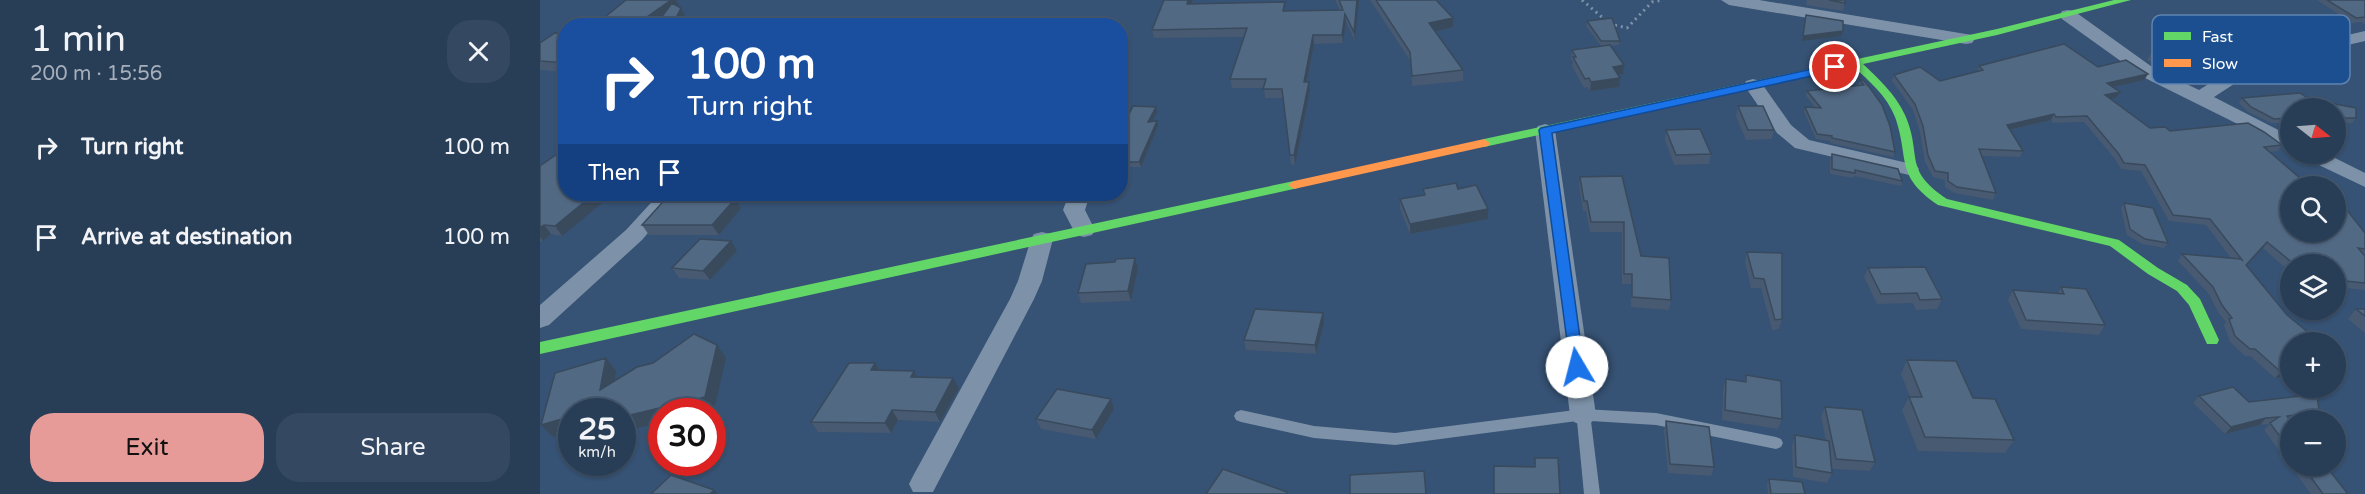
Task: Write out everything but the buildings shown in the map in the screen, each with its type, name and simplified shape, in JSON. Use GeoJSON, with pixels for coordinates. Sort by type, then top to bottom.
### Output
{"type":"FeatureCollection","features":[{"type":"Feature","properties":{"kind":"street"},"geometry":{"type":"LineString","coordinates":[[1729,0],[1966,39]]}},
{"type":"Feature","properties":{"kind":"street"},"geometry":{"type":"LineString","coordinates":[[540,348],[1966,39],[2126,0]]}},
{"type":"Feature","properties":{"kind":"street"},"geometry":{"type":"LineString","coordinates":[[2068,15],[2152,74]]}},
{"type":"Feature","properties":{"kind":"street"},"geometry":{"type":"LineString","coordinates":[[2350,39],[2365,36]]}},
{"type":"Feature","properties":{"kind":"street"},"geometry":{"type":"LineString","coordinates":[[1856,63],[1883,89],[1899,115],[1907,142],[1909,169],[1913,181],[1925,194],[1943,202],[2114,243],[2153,271],[2182,288],[2195,303],[2212,340]]}},
{"type":"Feature","properties":{"kind":"street"},"geometry":{"type":"LineString","coordinates":[[2172,84],[2280,139]]}},
{"type":"Feature","properties":{"kind":"street"},"geometry":{"type":"LineString","coordinates":[[2200,97],[2221,84]]}},
{"type":"Feature","properties":{"kind":"street"},"geometry":{"type":"LineString","coordinates":[[1753,85],[1784,129],[1802,144],[1909,169]]}},
{"type":"Feature","properties":{"kind":"street"},"geometry":{"type":"LineString","coordinates":[[1545,130],[1583,415]]}},
{"type":"Feature","properties":{"kind":"street"},"geometry":{"type":"LineString","coordinates":[[2331,164],[2365,181]]}},
{"type":"Feature","properties":{"kind":"street"},"geometry":{"type":"LineString","coordinates":[[540,319],[640,229],[664,201]]}},
{"type":"Feature","properties":{"kind":"street"},"geometry":{"type":"LineString","coordinates":[[1077,201],[1074,210],[1084,230]]}},
{"type":"Feature","properties":{"kind":"street"},"geometry":{"type":"LineString","coordinates":[[923,484],[1022,299],[1030,282],[1042,239]]}},
{"type":"Feature","properties":{"kind":"lane"},"geometry":{"type":"LineString","coordinates":[[1241,416],[1314,432],[1395,439],[1583,415],[1656,419],[1776,443]]}},
{"type":"Feature","properties":{"kind":"lane"},"geometry":{"type":"LineString","coordinates":[[1583,415],[1593,494]]}},
{"type":"Feature","properties":{"kind":"path"},"geometry":{"type":"LineString","coordinates":[[1582,0],[1610,24],[1627,28],[1652,2],[1663,0]]}},
{"type":"Feature","properties":{"kind":"traffic: fast"},"geometry":{"type":"LineString","coordinates":[[1484,143],[1997,32],[2126,0]]}},
{"type":"Feature","properties":{"kind":"traffic: fast"},"geometry":{"type":"LineString","coordinates":[[1856,63],[1881,87],[1896,108],[1905,131],[1913,174],[1928,192],[1943,202],[2114,243],[2153,271],[2182,288],[2195,303],[2212,340]]}},
{"type":"Feature","properties":{"kind":"traffic: fast"},"geometry":{"type":"LineString","coordinates":[[540,348],[1294,185]]}},
{"type":"Feature","properties":{"kind":"traffic: slow"},"geometry":{"type":"LineString","coordinates":[[1294,185],[1484,143]]}},
{"type":"Feature","properties":{"kind":"route"},"geometry":{"type":"LineString","coordinates":[[1577,367],[1545,130],[1835,67]]}}]}
